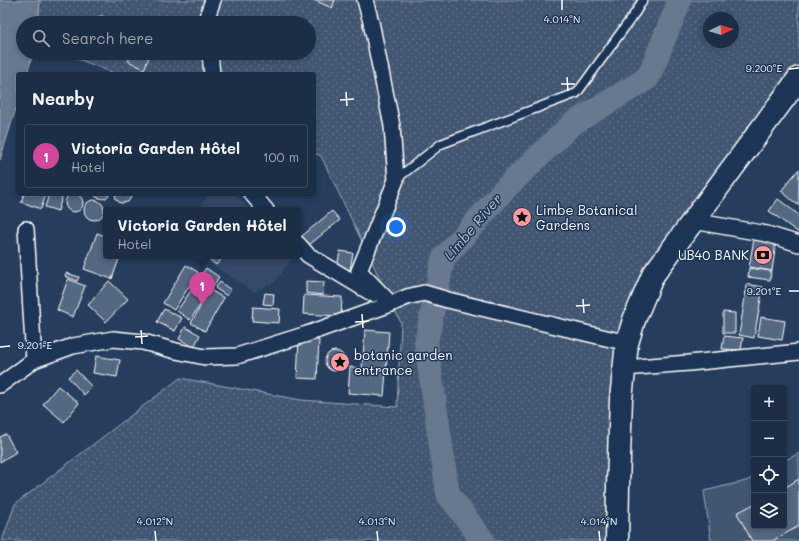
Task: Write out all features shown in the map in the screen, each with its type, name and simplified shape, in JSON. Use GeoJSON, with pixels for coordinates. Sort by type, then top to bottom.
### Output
{"type":"FeatureCollection","features":[{"type":"Feature","properties":{"kind":"highway"},"geometry":{"type":"LineString","coordinates":[[617,541],[621,399],[627,343],[634,320],[653,275],[795,90]]}},
{"type":"Feature","properties":{"kind":"street"},"geometry":{"type":"LineString","coordinates":[[208,16],[213,0]]}},
{"type":"Feature","properties":{"kind":"street"},"geometry":{"type":"LineString","coordinates":[[365,0],[377,50],[392,126],[396,180],[359,271],[391,304]]}},
{"type":"Feature","properties":{"kind":"street"},"geometry":{"type":"LineString","coordinates":[[211,60],[212,72]]}},
{"type":"Feature","properties":{"kind":"street"},"geometry":{"type":"LineString","coordinates":[[254,196],[263,207]]}},
{"type":"Feature","properties":{"kind":"street"},"geometry":{"type":"LineString","coordinates":[[693,221],[767,234],[799,244]]}},
{"type":"Feature","properties":{"kind":"street"},"geometry":{"type":"LineString","coordinates":[[26,229],[34,360]]}},
{"type":"Feature","properties":{"kind":"street"},"geometry":{"type":"LineString","coordinates":[[301,247],[308,255],[391,304]]}},
{"type":"Feature","properties":{"kind":"street"},"geometry":{"type":"LineString","coordinates":[[0,385],[34,360],[73,346],[113,339],[143,342],[205,357],[237,356],[307,334],[407,297],[424,293],[627,343]]}},
{"type":"Feature","properties":{"kind":"street"},"geometry":{"type":"LineString","coordinates":[[624,368],[799,352]]}},
{"type":"Feature","properties":{"kind":"lane"},"geometry":{"type":"LineString","coordinates":[[396,180],[441,144],[577,93],[643,0]]}},
{"type":"Feature","properties":{"kind":"shaded area"},"geometry":{"type":"Polygon","coordinates":[[[0,0],[40,0],[39,16],[16,16],[16,60],[31,60],[28,72],[16,72],[16,108],[0,160],[0,0]]]}},
{"type":"Feature","properties":{"kind":"shaded area","name":"Limbe Botanical Gardens"},"geometry":{"type":"Polygon","coordinates":[[[40,0],[799,0],[799,72],[623,339],[616,541],[2,541],[15,504],[180,378],[301,400],[397,407],[401,323],[321,156],[316,154],[316,72],[111,72],[81,60],[316,60],[316,16],[39,16],[40,0]]]}},
{"type":"Feature","properties":{"kind":"shaded area"},"geometry":{"type":"Polygon","coordinates":[[[207,196],[236,196],[248,207],[201,207],[207,196]]]}},
{"type":"Feature","properties":{"kind":"shaded area"},"geometry":{"type":"Polygon","coordinates":[[[204,259],[292,259],[275,282],[254,292],[204,259]]]}},
{"type":"Feature","properties":{"kind":"shaded area"},"geometry":{"type":"Polygon","coordinates":[[[799,453],[799,541],[711,541],[704,491],[751,478],[751,529],[787,529],[787,459],[799,453]]]}},
{"type":"Feature","properties":{"kind":"building"},"geometry":{"type":"Polygon","coordinates":[[[314,0],[335,0],[332,8],[314,0]]]}},
{"type":"Feature","properties":{"kind":"building"},"geometry":{"type":"Polygon","coordinates":[[[128,60],[148,60],[144,69],[128,60]]]}},
{"type":"Feature","properties":{"kind":"building"},"geometry":{"type":"Polygon","coordinates":[[[799,169],[799,206],[781,191],[799,169]]]}},
{"type":"Feature","properties":{"kind":"building"},"geometry":{"type":"Polygon","coordinates":[[[23,196],[45,196],[41,209],[21,202],[23,196]]]}},
{"type":"Feature","properties":{"kind":"building"},"geometry":{"type":"Polygon","coordinates":[[[48,196],[62,196],[58,211],[45,207],[48,196]]]}},
{"type":"Feature","properties":{"kind":"building"},"geometry":{"type":"Polygon","coordinates":[[[67,196],[81,196],[83,199],[83,207],[78,212],[70,212],[65,207],[65,199],[67,196]]]}},
{"type":"Feature","properties":{"kind":"building"},"geometry":{"type":"Polygon","coordinates":[[[95,196],[108,196],[103,199],[95,196]]]}},
{"type":"Feature","properties":{"kind":"building"},"geometry":{"type":"Polygon","coordinates":[[[115,196],[131,196],[128,202],[120,203],[115,196]]]}},
{"type":"Feature","properties":{"kind":"building"},"geometry":{"type":"Polygon","coordinates":[[[778,199],[799,215],[799,233],[769,211],[778,199]]]}},
{"type":"Feature","properties":{"kind":"building"},"geometry":{"type":"Polygon","coordinates":[[[90,201],[98,201],[103,206],[103,214],[98,219],[90,219],[85,214],[85,206],[90,201]]]}},
{"type":"Feature","properties":{"kind":"building"},"geometry":{"type":"Polygon","coordinates":[[[332,211],[340,220],[309,245],[302,236],[332,211]]]}},
{"type":"Feature","properties":{"kind":"building"},"geometry":{"type":"Polygon","coordinates":[[[97,233],[103,235],[103,259],[119,259],[112,279],[84,269],[97,233]]]}},
{"type":"Feature","properties":{"kind":"building","name":"UB40 BANK"},"geometry":{"type":"Polygon","coordinates":[[[754,238],[776,242],[772,271],[749,267],[754,238]]]}},
{"type":"Feature","properties":{"kind":"building"},"geometry":{"type":"Polygon","coordinates":[[[340,251],[353,253],[350,270],[337,268],[340,251]]]}},
{"type":"Feature","properties":{"kind":"building"},"geometry":{"type":"Polygon","coordinates":[[[209,259],[221,259],[216,265],[209,259]]]}},
{"type":"Feature","properties":{"kind":"building"},"geometry":{"type":"Polygon","coordinates":[[[186,265],[198,272],[174,310],[163,303],[186,265]]]}},
{"type":"Feature","properties":{"kind":"building"},"geometry":{"type":"Polygon","coordinates":[[[206,268],[219,277],[190,320],[177,311],[206,268]]]}},
{"type":"Feature","properties":{"kind":"building"},"geometry":{"type":"Polygon","coordinates":[[[749,268],[771,271],[770,280],[748,277],[749,268]]]}},
{"type":"Feature","properties":{"kind":"building"},"geometry":{"type":"Polygon","coordinates":[[[66,273],[79,277],[77,281],[65,276],[66,273]]]}},
{"type":"Feature","properties":{"kind":"building"},"geometry":{"type":"Polygon","coordinates":[[[68,279],[85,286],[73,317],[57,310],[68,279]]]}},
{"type":"Feature","properties":{"kind":"building"},"geometry":{"type":"Polygon","coordinates":[[[109,281],[128,299],[106,322],[88,305],[109,281]]]}},
{"type":"Feature","properties":{"kind":"building"},"geometry":{"type":"Polygon","coordinates":[[[306,281],[324,282],[323,295],[306,293],[306,281]]]}},
{"type":"Feature","properties":{"kind":"building"},"geometry":{"type":"Polygon","coordinates":[[[220,282],[231,290],[227,296],[215,288],[220,282]]]}},
{"type":"Feature","properties":{"kind":"building"},"geometry":{"type":"Polygon","coordinates":[[[747,284],[763,287],[754,338],[739,335],[747,284]]]}},
{"type":"Feature","properties":{"kind":"building"},"geometry":{"type":"Polygon","coordinates":[[[210,290],[224,298],[205,331],[191,323],[210,290]]]}},
{"type":"Feature","properties":{"kind":"building"},"geometry":{"type":"Polygon","coordinates":[[[265,293],[274,294],[273,305],[263,304],[265,293]]]}},
{"type":"Feature","properties":{"kind":"building"},"geometry":{"type":"Polygon","coordinates":[[[304,295],[342,297],[341,316],[303,314],[304,295]]]}},
{"type":"Feature","properties":{"kind":"building"},"geometry":{"type":"Polygon","coordinates":[[[253,307],[280,309],[279,323],[252,321],[253,307]]]}},
{"type":"Feature","properties":{"kind":"building"},"geometry":{"type":"Polygon","coordinates":[[[164,309],[182,318],[175,331],[157,322],[164,309]]]}},
{"type":"Feature","properties":{"kind":"building"},"geometry":{"type":"Polygon","coordinates":[[[723,312],[735,313],[735,333],[723,333],[723,312]]]}},
{"type":"Feature","properties":{"kind":"building"},"geometry":{"type":"Polygon","coordinates":[[[761,317],[785,321],[782,340],[758,336],[761,317]]]}},
{"type":"Feature","properties":{"kind":"building"},"geometry":{"type":"Polygon","coordinates":[[[185,327],[200,335],[194,347],[179,339],[185,327]]]}},
{"type":"Feature","properties":{"kind":"building"},"geometry":{"type":"Polygon","coordinates":[[[365,330],[389,332],[386,371],[362,369],[365,330]]]}},
{"type":"Feature","properties":{"kind":"building"},"geometry":{"type":"Polygon","coordinates":[[[724,336],[743,338],[741,350],[722,349],[724,336]]]}},
{"type":"Feature","properties":{"kind":"building"},"geometry":{"type":"Polygon","coordinates":[[[299,339],[319,340],[317,379],[297,378],[299,339]]]}},
{"type":"Feature","properties":{"kind":"building"},"geometry":{"type":"Polygon","coordinates":[[[331,351],[339,351],[345,357],[345,365],[339,371],[331,371],[325,365],[325,357],[331,351]]]}},
{"type":"Feature","properties":{"kind":"building"},"geometry":{"type":"Polygon","coordinates":[[[96,356],[120,360],[117,377],[93,373],[96,356]]]}},
{"type":"Feature","properties":{"kind":"building"},"geometry":{"type":"Polygon","coordinates":[[[350,367],[386,371],[384,396],[348,393],[350,367]]]}},
{"type":"Feature","properties":{"kind":"building"},"geometry":{"type":"Polygon","coordinates":[[[76,370],[92,387],[84,395],[68,377],[76,370]]]}},
{"type":"Feature","properties":{"kind":"building"},"geometry":{"type":"Polygon","coordinates":[[[58,386],[79,403],[64,422],[43,404],[58,386]]]}},
{"type":"Feature","properties":{"kind":"building"},"geometry":{"type":"Polygon","coordinates":[[[6,434],[16,452],[0,462],[0,437],[6,434]]]}},
{"type":"Feature","properties":{"kind":"building"},"geometry":{"type":"Polygon","coordinates":[[[799,479],[799,526],[772,541],[752,541],[737,513],[751,506],[751,529],[787,529],[787,486],[799,479]]]}},
{"type":"Feature","properties":{"kind":"waterway","name":"Limbe River"},"geometry":{"type":"LineString","coordinates":[[483,541],[448,494],[426,343],[443,259],[505,189],[572,124],[648,78],[680,0]]}},
{"type":"Feature","properties":{"kind":"place","name":"Limbe Botanical Gardens"},"geometry":{"type":"Point","coordinates":[522,217]}},
{"type":"Feature","properties":{"kind":"place","name":"UB40 BANK"},"geometry":{"type":"Point","coordinates":[763,255]}},
{"type":"Feature","properties":{"kind":"place","name":"Victoria Garden Hôtel"},"geometry":{"type":"Point","coordinates":[202,305]}},
{"type":"Feature","properties":{"kind":"place","name":"botanic garden entrance"},"geometry":{"type":"Point","coordinates":[340,362]}}]}
